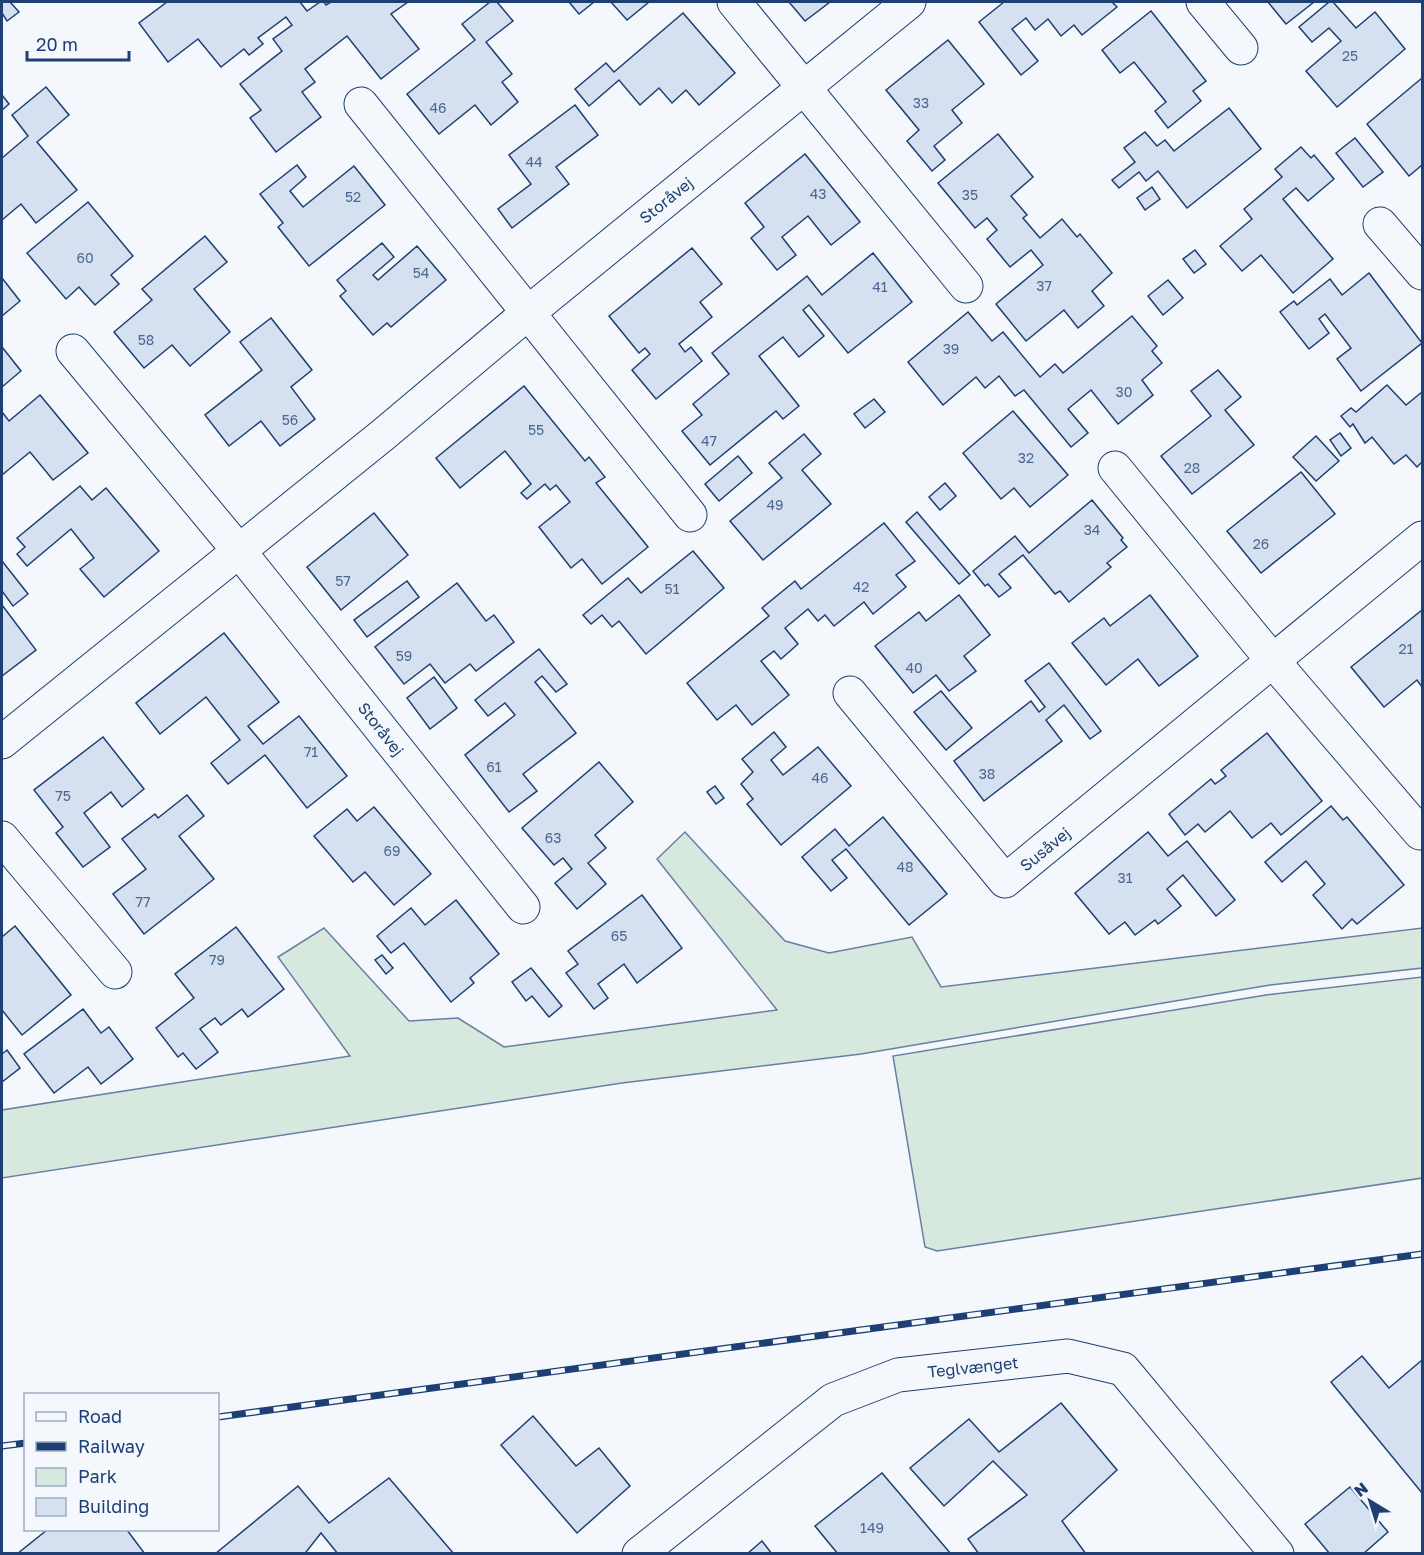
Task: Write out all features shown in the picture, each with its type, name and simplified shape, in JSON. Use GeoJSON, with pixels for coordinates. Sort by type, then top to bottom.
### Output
{"type":"FeatureCollection","features":[{"type":"Feature","properties":{"kind":"street"},"geometry":{"type":"LineString","coordinates":[[734,2],[966,286]]}},
{"type":"Feature","properties":{"kind":"street","name":"Storåvej"},"geometry":{"type":"LineString","coordinates":[[2,742],[384,434],[528,312],[909,2]]}},
{"type":"Feature","properties":{"kind":"street"},"geometry":{"type":"LineString","coordinates":[[1203,2],[1240,48]]}},
{"type":"Feature","properties":{"kind":"street"},"geometry":{"type":"LineString","coordinates":[[361,104],[690,515]]}},
{"type":"Feature","properties":{"kind":"street"},"geometry":{"type":"LineString","coordinates":[[1380,224],[1422,273]]}},
{"type":"Feature","properties":{"kind":"street","name":"Storåvej"},"geometry":{"type":"LineString","coordinates":[[73,351],[239,550],[523,907]]}},
{"type":"Feature","properties":{"kind":"street"},"geometry":{"type":"LineString","coordinates":[[1115,468],[1273,661],[1420,833]]}},
{"type":"Feature","properties":{"kind":"street","name":"Susåvej"},"geometry":{"type":"LineString","coordinates":[[850,693],[1005,882],[1422,538]]}},
{"type":"Feature","properties":{"kind":"street"},"geometry":{"type":"LineString","coordinates":[[2,838],[115,972]]}},
{"type":"Feature","properties":{"kind":"street","name":"Teglvænget"},"geometry":{"type":"LineString","coordinates":[[639,1554],[833,1400],[898,1375],[1068,1356],[1123,1369],[1277,1554]]}},
{"type":"Feature","properties":{"kind":"green space"},"geometry":{"type":"Polygon","coordinates":[[[685,832],[785,941],[829,953],[912,937],[941,987],[1422,928],[1422,968],[1270,985],[861,1054],[622,1083],[2,1178],[2,1110],[350,1056],[278,957],[324,928],[409,1021],[458,1018],[504,1047],[777,1010],[657,859],[685,832]]]}},
{"type":"Feature","properties":{"kind":"green space"},"geometry":{"type":"Polygon","coordinates":[[[1422,977],[1422,1178],[937,1251],[925,1247],[893,1056],[1266,995],[1422,977]]]}},
{"type":"Feature","properties":{"kind":"building"},"geometry":{"type":"Polygon","coordinates":[[[2,2],[10,2],[19,12],[7,21],[2,13],[2,2]]]}},
{"type":"Feature","properties":{"kind":"building"},"geometry":{"type":"Polygon","coordinates":[[[167,2],[300,2],[307,11],[320,2],[326,5],[331,2],[408,2],[391,14],[419,49],[381,79],[347,36],[305,69],[315,82],[302,92],[321,117],[276,152],[250,118],[261,110],[240,84],[282,51],[273,39],[292,25],[286,17],[258,38],[263,44],[249,55],[244,49],[221,67],[198,39],[168,62],[139,23],[167,2]]]}},
{"type":"Feature","properties":{"kind":"building"},"geometry":{"type":"Polygon","coordinates":[[[490,2],[497,2],[513,21],[486,42],[512,74],[502,82],[518,102],[491,125],[475,105],[439,134],[407,94],[475,40],[462,24],[490,2]]]}},
{"type":"Feature","properties":{"kind":"building"},"geometry":{"type":"Polygon","coordinates":[[[569,2],[594,2],[579,14],[569,2]]]}},
{"type":"Feature","properties":{"kind":"building"},"geometry":{"type":"Polygon","coordinates":[[[611,2],[649,2],[627,20],[611,2]]]}},
{"type":"Feature","properties":{"kind":"building"},"geometry":{"type":"Polygon","coordinates":[[[789,2],[830,2],[805,21],[789,2]]]}},
{"type":"Feature","properties":{"kind":"building"},"geometry":{"type":"Polygon","coordinates":[[[1004,2],[1112,2],[1117,7],[1082,35],[1074,25],[1061,36],[1048,19],[1035,30],[1026,18],[1012,29],[1038,61],[1021,75],[979,22],[1004,2]]]}},
{"type":"Feature","properties":{"kind":"building"},"geometry":{"type":"Polygon","coordinates":[[[1268,2],[1314,2],[1286,24],[1268,2]]]}},
{"type":"Feature","properties":{"kind":"building"},"geometry":{"type":"Polygon","coordinates":[[[1329,2],[1333,2],[1356,28],[1375,12],[1405,49],[1337,107],[1306,71],[1341,41],[1329,28],[1312,42],[1299,27],[1329,2]]]}},
{"type":"Feature","properties":{"kind":"building"},"geometry":{"type":"Polygon","coordinates":[[[1151,11],[1206,81],[1193,91],[1201,101],[1168,128],[1155,111],[1166,102],[1134,62],[1120,73],[1102,50],[1151,11]]]}},
{"type":"Feature","properties":{"kind":"building"},"geometry":{"type":"Polygon","coordinates":[[[683,13],[735,73],[699,105],[686,90],[672,103],[659,88],[640,105],[619,80],[589,106],[575,89],[606,63],[614,72],[683,13]]]}},
{"type":"Feature","properties":{"kind":"building"},"geometry":{"type":"Polygon","coordinates":[[[948,40],[984,84],[952,110],[962,123],[934,146],[945,160],[932,171],[907,141],[919,130],[886,90],[948,40]]]}},
{"type":"Feature","properties":{"kind":"building"},"geometry":{"type":"Polygon","coordinates":[[[1422,78],[1422,165],[1409,176],[1367,124],[1422,78]]]}},
{"type":"Feature","properties":{"kind":"building"},"geometry":{"type":"Polygon","coordinates":[[[46,87],[69,115],[37,142],[77,190],[36,223],[21,204],[2,220],[2,158],[28,136],[12,115],[46,87]]]}},
{"type":"Feature","properties":{"kind":"building"},"geometry":{"type":"Polygon","coordinates":[[[2,95],[9,104],[2,110],[2,95]]]}},
{"type":"Feature","properties":{"kind":"building"},"geometry":{"type":"Polygon","coordinates":[[[575,105],[598,135],[556,167],[569,184],[512,228],[498,209],[531,184],[509,155],[575,105]]]}},
{"type":"Feature","properties":{"kind":"building"},"geometry":{"type":"Polygon","coordinates":[[[1229,108],[1261,149],[1187,208],[1158,171],[1146,181],[1139,172],[1119,188],[1112,180],[1135,162],[1124,148],[1145,132],[1157,146],[1165,140],[1174,151],[1229,108]]]}},
{"type":"Feature","properties":{"kind":"building"},"geometry":{"type":"Polygon","coordinates":[[[998,134],[1033,177],[1011,196],[1027,215],[1023,218],[1040,238],[1062,219],[1077,237],[1080,234],[1112,273],[1092,291],[1104,306],[1078,328],[1064,310],[1026,341],[996,304],[1043,265],[1031,250],[1010,267],[987,239],[997,230],[987,218],[975,228],[938,183],[998,134]]]}},
{"type":"Feature","properties":{"kind":"building"},"geometry":{"type":"Polygon","coordinates":[[[1355,138],[1383,172],[1363,187],[1336,153],[1355,138]]]}},
{"type":"Feature","properties":{"kind":"building"},"geometry":{"type":"Polygon","coordinates":[[[1301,147],[1311,158],[1314,155],[1334,179],[1308,201],[1296,188],[1283,199],[1333,259],[1293,293],[1261,255],[1242,271],[1220,246],[1252,219],[1244,209],[1282,177],[1275,169],[1301,147]]]}},
{"type":"Feature","properties":{"kind":"building"},"geometry":{"type":"Polygon","coordinates":[[[805,154],[860,222],[831,245],[808,216],[782,237],[796,255],[777,270],[751,238],[764,227],[745,203],[805,154]]]}},
{"type":"Feature","properties":{"kind":"building"},"geometry":{"type":"Polygon","coordinates":[[[297,165],[306,177],[290,191],[303,207],[354,166],[385,205],[309,266],[278,227],[283,223],[260,194],[297,165]]]}},
{"type":"Feature","properties":{"kind":"building"},"geometry":{"type":"Polygon","coordinates":[[[1152,187],[1160,199],[1145,210],[1137,198],[1152,187]]]}},
{"type":"Feature","properties":{"kind":"building"},"geometry":{"type":"Polygon","coordinates":[[[88,202],[133,256],[111,275],[119,284],[95,305],[79,287],[66,299],[27,253],[88,202]]]}},
{"type":"Feature","properties":{"kind":"building"},"geometry":{"type":"Polygon","coordinates":[[[205,236],[227,262],[194,289],[230,332],[190,366],[172,345],[144,368],[114,332],[152,300],[142,289],[205,236]]]}},
{"type":"Feature","properties":{"kind":"building"},"geometry":{"type":"Polygon","coordinates":[[[382,243],[394,257],[373,275],[378,280],[417,246],[446,280],[391,327],[387,323],[373,335],[340,296],[346,291],[337,280],[382,243]]]}},
{"type":"Feature","properties":{"kind":"building"},"geometry":{"type":"Polygon","coordinates":[[[692,248],[722,284],[700,302],[712,317],[679,344],[685,352],[691,347],[702,361],[656,399],[632,370],[650,354],[645,348],[639,353],[609,316],[692,248]]]}},
{"type":"Feature","properties":{"kind":"building"},"geometry":{"type":"Polygon","coordinates":[[[1195,250],[1206,264],[1194,273],[1183,259],[1195,250]]]}},
{"type":"Feature","properties":{"kind":"building"},"geometry":{"type":"Polygon","coordinates":[[[873,253],[912,302],[848,353],[809,305],[803,310],[824,336],[799,357],[783,337],[759,356],[799,406],[783,419],[776,411],[710,465],[682,431],[702,415],[693,404],[729,374],[712,353],[807,276],[822,295],[873,253]]]}},
{"type":"Feature","properties":{"kind":"building"},"geometry":{"type":"Polygon","coordinates":[[[1369,273],[1422,343],[1361,391],[1337,359],[1351,348],[1325,314],[1319,319],[1329,333],[1309,349],[1280,312],[1294,301],[1297,305],[1330,279],[1342,295],[1369,273]]]}},
{"type":"Feature","properties":{"kind":"building"},"geometry":{"type":"Polygon","coordinates":[[[2,278],[20,301],[2,316],[2,278]]]}},
{"type":"Feature","properties":{"kind":"building"},"geometry":{"type":"Polygon","coordinates":[[[1168,280],[1183,298],[1163,315],[1148,296],[1168,280]]]}},
{"type":"Feature","properties":{"kind":"building"},"geometry":{"type":"Polygon","coordinates":[[[968,312],[992,341],[1003,332],[1040,377],[1055,364],[1063,373],[1132,316],[1157,346],[1152,351],[1162,363],[1142,380],[1153,395],[1118,424],[1091,390],[1068,409],[1088,433],[1071,447],[1024,390],[1015,396],[999,376],[985,388],[976,377],[943,405],[908,362],[968,312]]]}},
{"type":"Feature","properties":{"kind":"building"},"geometry":{"type":"Polygon","coordinates":[[[271,318],[312,370],[291,387],[315,419],[280,446],[261,421],[229,446],[205,415],[262,370],[240,342],[271,318]]]}},
{"type":"Feature","properties":{"kind":"building"},"geometry":{"type":"Polygon","coordinates":[[[2,347],[21,371],[2,387],[2,347]]]}},
{"type":"Feature","properties":{"kind":"building"},"geometry":{"type":"Polygon","coordinates":[[[1218,370],[1241,397],[1225,410],[1254,445],[1192,494],[1161,456],[1211,416],[1191,391],[1218,370]]]}},
{"type":"Feature","properties":{"kind":"building"},"geometry":{"type":"Polygon","coordinates":[[[1387,385],[1406,405],[1422,392],[1422,462],[1417,467],[1406,455],[1394,464],[1372,437],[1365,443],[1353,424],[1350,427],[1341,416],[1351,408],[1356,412],[1387,385]]]}},
{"type":"Feature","properties":{"kind":"building"},"geometry":{"type":"Polygon","coordinates":[[[524,386],[585,461],[589,457],[605,477],[596,483],[648,547],[602,584],[582,559],[571,568],[539,527],[570,502],[556,485],[550,490],[545,484],[527,499],[521,493],[531,484],[505,451],[460,488],[436,458],[524,386]]]}},
{"type":"Feature","properties":{"kind":"building"},"geometry":{"type":"Polygon","coordinates":[[[40,395],[88,453],[53,480],[30,452],[2,475],[2,412],[9,421],[40,395]]]}},
{"type":"Feature","properties":{"kind":"building"},"geometry":{"type":"Polygon","coordinates":[[[874,399],[885,412],[865,428],[854,414],[874,399]]]}},
{"type":"Feature","properties":{"kind":"building"},"geometry":{"type":"Polygon","coordinates":[[[1013,411],[1068,475],[1030,507],[1014,488],[1001,499],[963,453],[1013,411]]]}},
{"type":"Feature","properties":{"kind":"building"},"geometry":{"type":"Polygon","coordinates":[[[1340,433],[1351,448],[1341,456],[1330,440],[1340,433]]]}},
{"type":"Feature","properties":{"kind":"building"},"geometry":{"type":"Polygon","coordinates":[[[804,434],[821,454],[802,470],[831,504],[763,560],[730,521],[782,478],[769,463],[804,434]]]}},
{"type":"Feature","properties":{"kind":"building"},"geometry":{"type":"Polygon","coordinates":[[[1316,436],[1339,461],[1316,481],[1293,457],[1316,436]]]}},
{"type":"Feature","properties":{"kind":"building"},"geometry":{"type":"Polygon","coordinates":[[[738,456],[752,473],[719,501],[705,484],[738,456]]]}},
{"type":"Feature","properties":{"kind":"building"},"geometry":{"type":"Polygon","coordinates":[[[1301,472],[1335,514],[1261,573],[1227,531],[1301,472]]]}},
{"type":"Feature","properties":{"kind":"building"},"geometry":{"type":"Polygon","coordinates":[[[945,483],[956,496],[940,510],[929,497],[945,483]]]}},
{"type":"Feature","properties":{"kind":"building"},"geometry":{"type":"Polygon","coordinates":[[[80,486],[92,500],[106,488],[159,551],[104,597],[80,569],[94,558],[71,529],[27,566],[17,554],[25,547],[17,538],[80,486]]]}},
{"type":"Feature","properties":{"kind":"building"},"geometry":{"type":"Polygon","coordinates":[[[1092,500],[1123,538],[1121,540],[1127,547],[1107,563],[1111,567],[1069,602],[1060,591],[1055,594],[1023,555],[999,574],[1011,588],[999,597],[988,584],[985,586],[973,571],[1015,536],[1029,553],[1092,500]]]}},
{"type":"Feature","properties":{"kind":"building"},"geometry":{"type":"Polygon","coordinates":[[[917,512],[970,575],[959,584],[906,522],[917,512]]]}},
{"type":"Feature","properties":{"kind":"building"},"geometry":{"type":"Polygon","coordinates":[[[374,513],[408,555],[341,610],[307,567],[374,513]]]}},
{"type":"Feature","properties":{"kind":"building"},"geometry":{"type":"Polygon","coordinates":[[[884,523],[915,561],[896,575],[906,587],[873,614],[864,602],[834,626],[825,615],[818,621],[808,609],[785,628],[798,644],[781,659],[774,651],[761,661],[789,695],[752,725],[736,705],[717,720],[687,683],[769,616],[762,608],[795,581],[801,589],[884,523]]]}},
{"type":"Feature","properties":{"kind":"building"},"geometry":{"type":"Polygon","coordinates":[[[693,551],[724,588],[646,654],[619,621],[612,627],[602,615],[591,624],[583,615],[628,578],[641,593],[693,551]]]}},
{"type":"Feature","properties":{"kind":"building"},"geometry":{"type":"Polygon","coordinates":[[[2,561],[28,594],[13,606],[2,591],[2,561]]]}},
{"type":"Feature","properties":{"kind":"building"},"geometry":{"type":"Polygon","coordinates":[[[407,581],[419,597],[367,637],[354,620],[407,581]]]}},
{"type":"Feature","properties":{"kind":"building"},"geometry":{"type":"Polygon","coordinates":[[[457,583],[486,621],[494,615],[514,642],[476,671],[470,664],[445,683],[430,664],[404,684],[375,647],[457,583]]]}},
{"type":"Feature","properties":{"kind":"building"},"geometry":{"type":"Polygon","coordinates":[[[959,595],[990,635],[964,656],[976,671],[949,691],[936,675],[913,693],[875,646],[919,612],[926,621],[959,595]]]}},
{"type":"Feature","properties":{"kind":"building"},"geometry":{"type":"Polygon","coordinates":[[[1150,595],[1198,656],[1159,686],[1138,659],[1106,685],[1072,643],[1104,618],[1110,626],[1150,595]]]}},
{"type":"Feature","properties":{"kind":"building"},"geometry":{"type":"Polygon","coordinates":[[[2,605],[36,650],[2,676],[2,605]]]}},
{"type":"Feature","properties":{"kind":"building"},"geometry":{"type":"Polygon","coordinates":[[[1422,610],[1422,687],[1417,680],[1384,707],[1351,667],[1422,610]]]}},
{"type":"Feature","properties":{"kind":"building"},"geometry":{"type":"Polygon","coordinates":[[[224,633],[279,702],[248,726],[263,744],[299,716],[347,776],[307,808],[265,755],[228,784],[211,763],[240,740],[206,697],[160,734],[136,703],[224,633]]]}},
{"type":"Feature","properties":{"kind":"building"},"geometry":{"type":"Polygon","coordinates":[[[539,649],[567,684],[556,692],[542,676],[535,682],[576,733],[523,774],[537,791],[509,812],[465,755],[515,715],[505,703],[488,716],[475,700],[539,649]]]}},
{"type":"Feature","properties":{"kind":"building"},"geometry":{"type":"Polygon","coordinates":[[[1049,663],[1101,731],[1090,739],[1064,705],[1046,720],[1062,741],[984,801],[954,761],[1031,701],[1039,712],[1045,707],[1025,681],[1049,663]]]}},
{"type":"Feature","properties":{"kind":"building"},"geometry":{"type":"Polygon","coordinates":[[[434,677],[457,708],[430,729],[407,698],[434,677]]]}},
{"type":"Feature","properties":{"kind":"building"},"geometry":{"type":"Polygon","coordinates":[[[941,691],[972,728],[946,750],[914,712],[941,691]]]}},
{"type":"Feature","properties":{"kind":"building"},"geometry":{"type":"Polygon","coordinates":[[[774,732],[786,747],[771,760],[783,775],[818,747],[851,786],[781,845],[747,804],[753,799],[741,784],[753,772],[742,759],[774,732]]]}},
{"type":"Feature","properties":{"kind":"building"},"geometry":{"type":"Polygon","coordinates":[[[1267,733],[1322,801],[1281,835],[1271,823],[1252,838],[1230,811],[1205,832],[1198,824],[1185,835],[1169,814],[1211,779],[1215,784],[1226,776],[1221,770],[1267,733]]]}},
{"type":"Feature","properties":{"kind":"building"},"geometry":{"type":"Polygon","coordinates":[[[103,737],[144,789],[122,807],[111,792],[84,813],[110,847],[83,867],[56,833],[63,827],[34,790],[103,737]]]}},
{"type":"Feature","properties":{"kind":"building"},"geometry":{"type":"Polygon","coordinates":[[[599,762],[633,802],[595,835],[606,848],[588,863],[606,884],[577,909],[555,883],[572,869],[563,858],[554,865],[522,828],[599,762]]]}},
{"type":"Feature","properties":{"kind":"building"},"geometry":{"type":"Polygon","coordinates":[[[715,786],[724,798],[716,804],[707,792],[715,786]]]}},
{"type":"Feature","properties":{"kind":"building"},"geometry":{"type":"Polygon","coordinates":[[[187,795],[204,816],[179,836],[214,879],[144,934],[113,894],[146,869],[122,839],[155,814],[158,818],[187,795]]]}},
{"type":"Feature","properties":{"kind":"building"},"geometry":{"type":"Polygon","coordinates":[[[1331,806],[1343,820],[1347,817],[1404,885],[1357,924],[1352,919],[1342,929],[1313,895],[1325,884],[1306,861],[1282,882],[1265,862],[1331,806]]]}},
{"type":"Feature","properties":{"kind":"building"},"geometry":{"type":"Polygon","coordinates":[[[374,807],[431,874],[394,905],[365,872],[353,882],[314,836],[347,809],[357,821],[374,807]]]}},
{"type":"Feature","properties":{"kind":"building"},"geometry":{"type":"Polygon","coordinates":[[[883,817],[947,894],[909,925],[846,849],[832,860],[847,878],[831,891],[802,857],[835,829],[849,846],[883,817]]]}},
{"type":"Feature","properties":{"kind":"building"},"geometry":{"type":"Polygon","coordinates":[[[1148,832],[1168,856],[1187,841],[1235,900],[1216,916],[1183,875],[1167,889],[1181,906],[1158,924],[1155,920],[1135,935],[1125,922],[1109,934],[1075,893],[1148,832]]]}},
{"type":"Feature","properties":{"kind":"building"},"geometry":{"type":"Polygon","coordinates":[[[642,895],[682,948],[637,983],[624,964],[598,984],[608,998],[594,1009],[566,973],[578,964],[568,951],[642,895]]]}},
{"type":"Feature","properties":{"kind":"building"},"geometry":{"type":"Polygon","coordinates":[[[456,900],[499,954],[470,978],[474,983],[451,1002],[404,943],[391,953],[377,936],[411,908],[425,925],[456,900]]]}},
{"type":"Feature","properties":{"kind":"building"},"geometry":{"type":"Polygon","coordinates":[[[15,926],[71,995],[22,1035],[2,1010],[2,937],[15,926]]]}},
{"type":"Feature","properties":{"kind":"building"},"geometry":{"type":"Polygon","coordinates":[[[236,927],[284,989],[248,1017],[242,1009],[221,1025],[215,1018],[200,1029],[218,1052],[196,1069],[183,1053],[178,1057],[156,1028],[194,998],[175,974],[236,927]]]}},
{"type":"Feature","properties":{"kind":"building"},"geometry":{"type":"Polygon","coordinates":[[[382,955],[393,968],[386,974],[375,960],[382,955]]]}},
{"type":"Feature","properties":{"kind":"building"},"geometry":{"type":"Polygon","coordinates":[[[531,968],[562,1006],[549,1017],[532,996],[526,1001],[512,982],[531,968]]]}},
{"type":"Feature","properties":{"kind":"building"},"geometry":{"type":"Polygon","coordinates":[[[83,1009],[101,1033],[109,1027],[133,1059],[101,1084],[88,1067],[54,1093],[24,1054],[83,1009]]]}},
{"type":"Feature","properties":{"kind":"building"},"geometry":{"type":"Polygon","coordinates":[[[7,1050],[20,1068],[2,1082],[2,1054],[7,1050]]]}},
{"type":"Feature","properties":{"kind":"building"},"geometry":{"type":"Polygon","coordinates":[[[1362,1356],[1389,1388],[1422,1360],[1422,1493],[1331,1382],[1362,1356]]]}},
{"type":"Feature","properties":{"kind":"building"},"geometry":{"type":"Polygon","coordinates":[[[1061,1403],[1117,1470],[1062,1521],[1086,1554],[979,1554],[968,1539],[1027,1495],[993,1461],[944,1506],[910,1468],[969,1419],[999,1452],[1061,1403]]]}},
{"type":"Feature","properties":{"kind":"building"},"geometry":{"type":"Polygon","coordinates":[[[533,1416],[576,1466],[599,1448],[630,1486],[577,1533],[501,1445],[533,1416]]]}},
{"type":"Feature","properties":{"kind":"building"},"geometry":{"type":"Polygon","coordinates":[[[882,1473],[951,1554],[838,1554],[815,1526],[882,1473]]]}},
{"type":"Feature","properties":{"kind":"building"},"geometry":{"type":"Polygon","coordinates":[[[389,1478],[454,1554],[338,1554],[321,1533],[306,1552],[307,1554],[215,1554],[298,1486],[329,1523],[389,1478]]]}},
{"type":"Feature","properties":{"kind":"building"},"geometry":{"type":"Polygon","coordinates":[[[1350,1487],[1388,1532],[1363,1554],[1330,1554],[1305,1524],[1350,1487]]]}},
{"type":"Feature","properties":{"kind":"building"},"geometry":{"type":"Polygon","coordinates":[[[46,1531],[128,1531],[145,1554],[17,1554],[46,1531]]]}},
{"type":"Feature","properties":{"kind":"building"},"geometry":{"type":"Polygon","coordinates":[[[762,1541],[772,1554],[747,1554],[762,1541]]]}},
{"type":"Feature","properties":{"kind":"railway"},"geometry":{"type":"LineString","coordinates":[[219,1417],[1422,1254]]}},
{"type":"Feature","properties":{"kind":"railway"},"geometry":{"type":"LineString","coordinates":[[2,1446],[24,1443]]}}]}
